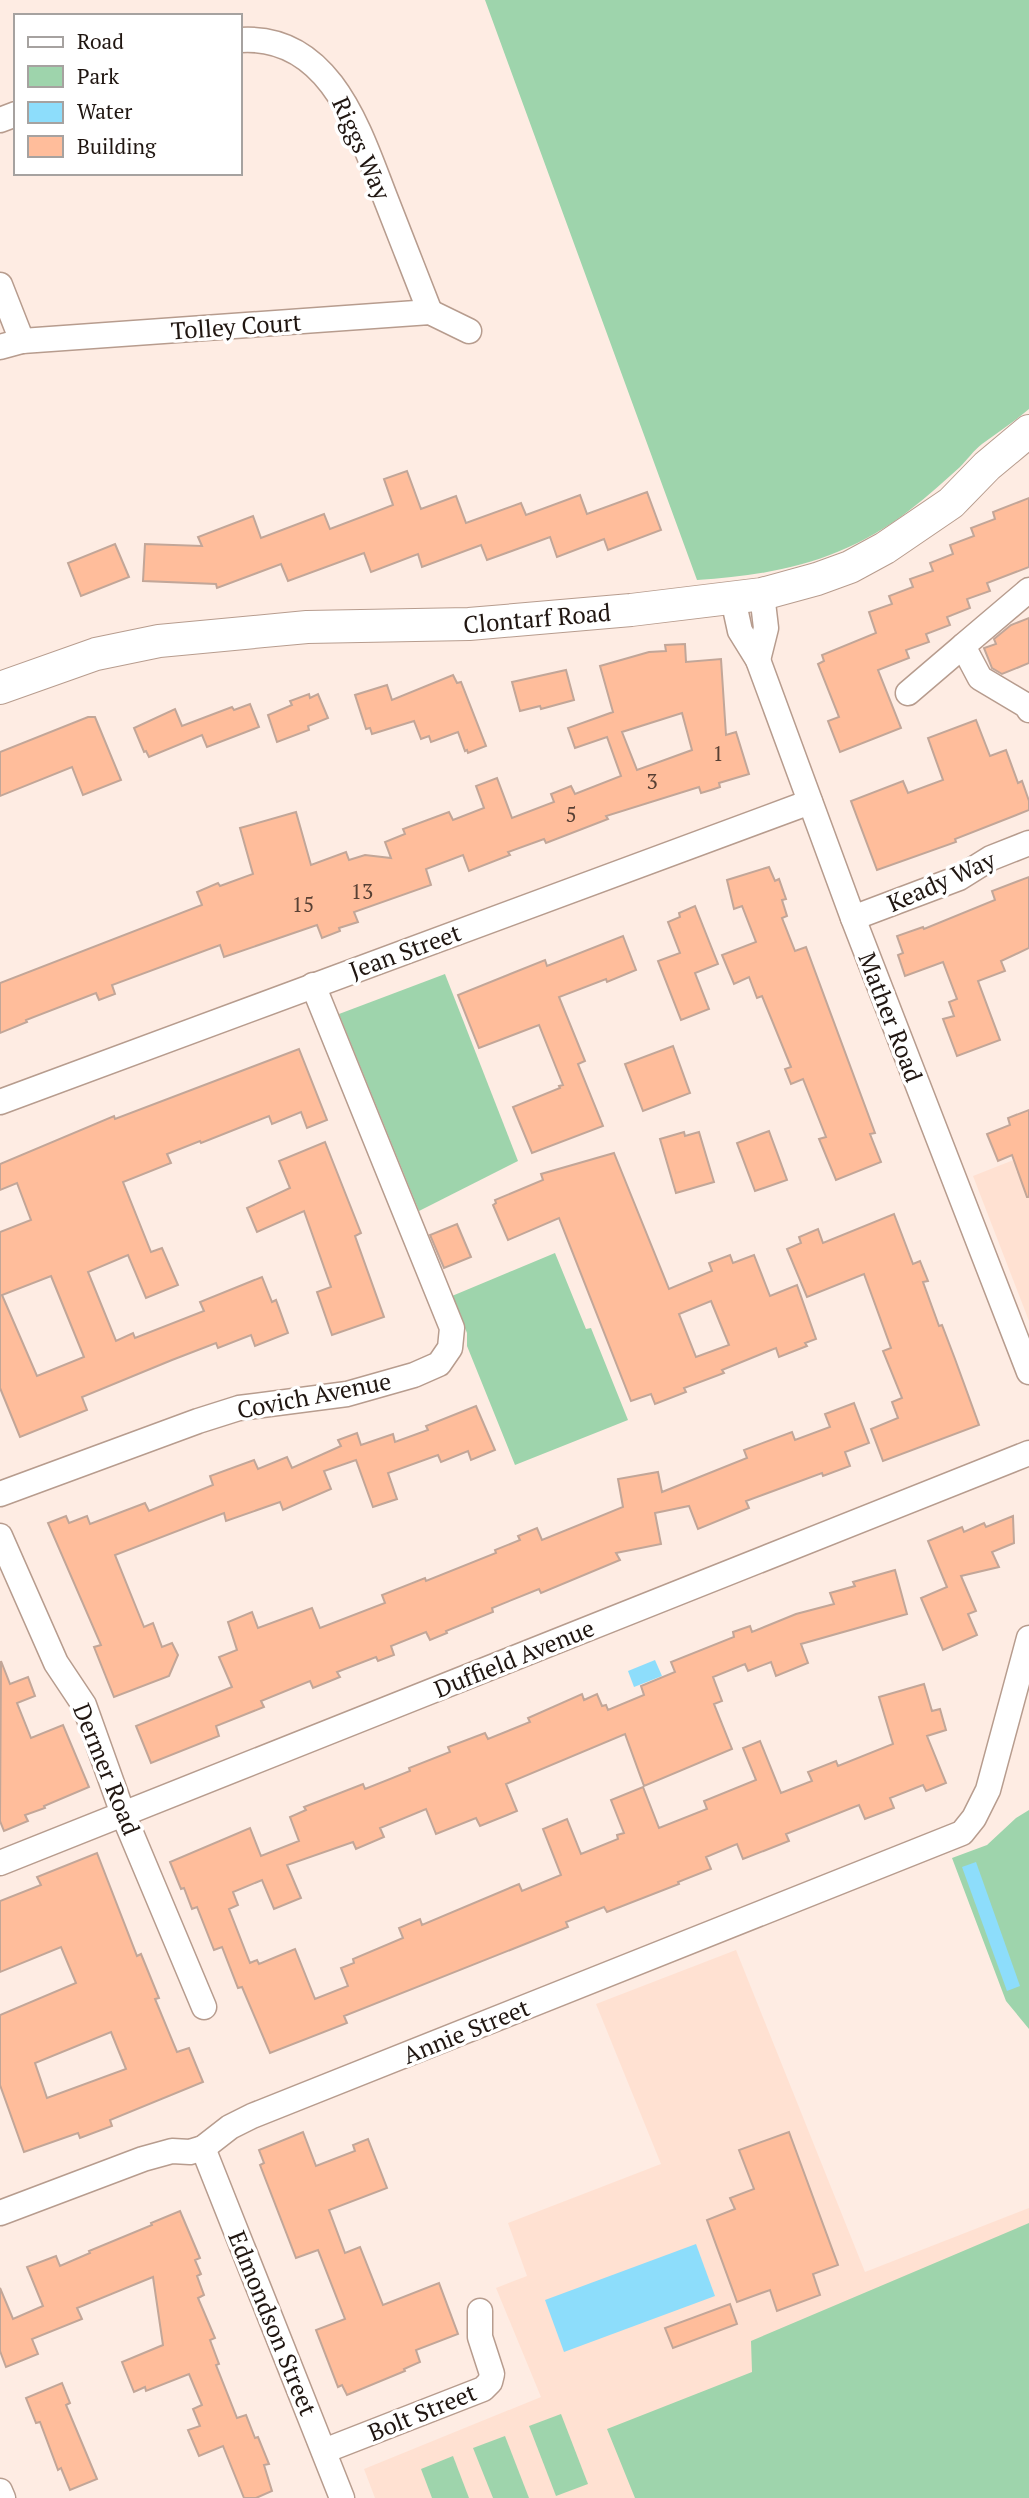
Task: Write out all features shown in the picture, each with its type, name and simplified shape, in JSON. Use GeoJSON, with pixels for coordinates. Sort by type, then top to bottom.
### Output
{"type":"FeatureCollection","features":[{"type":"Feature","properties":{"kind":"street","name":"Riggs Way"},"geometry":{"type":"LineString","coordinates":[[242,40],[275,43],[306,59],[332,83],[352,115],[430,312]]}},
{"type":"Feature","properties":{"kind":"street"},"geometry":{"type":"LineString","coordinates":[[0,285],[11,344]]}},
{"type":"Feature","properties":{"kind":"street"},"geometry":{"type":"LineString","coordinates":[[430,312],[469,331]]}},
{"type":"Feature","properties":{"kind":"street","name":"Tolley Court"},"geometry":{"type":"LineString","coordinates":[[11,344],[430,312]]}},
{"type":"Feature","properties":{"kind":"street","name":"Clontarf Road"},"geometry":{"type":"LineString","coordinates":[[0,688],[96,654],[159,641],[307,627],[469,624],[748,596],[817,579],[850,567],[886,548],[951,503],[987,466],[1029,431]]}},
{"type":"Feature","properties":{"kind":"street"},"geometry":{"type":"LineString","coordinates":[[908,693],[1029,590]]}},
{"type":"Feature","properties":{"kind":"street","name":"Mather Road"},"geometry":{"type":"LineString","coordinates":[[748,596],[740,631],[758,660],[853,918],[1029,1372]]}},
{"type":"Feature","properties":{"kind":"street"},"geometry":{"type":"LineString","coordinates":[[963,646],[981,678],[1028,708]]}},
{"type":"Feature","properties":{"kind":"street","name":"Jean Street"},"geometry":{"type":"LineString","coordinates":[[0,1102],[810,802]]}},
{"type":"Feature","properties":{"kind":"street","name":"Keady Way"},"geometry":{"type":"LineString","coordinates":[[853,918],[959,878],[991,858],[1029,843]]}},
{"type":"Feature","properties":{"kind":"street","name":"Covich Avenue"},"geometry":{"type":"LineString","coordinates":[[0,1494],[198,1420],[239,1408],[347,1394],[414,1375],[439,1364],[450,1348],[452,1328],[313,985]]}},
{"type":"Feature","properties":{"kind":"street","name":"Duffield Avenue"},"geometry":{"type":"LineString","coordinates":[[0,1863],[1029,1453]]}},
{"type":"Feature","properties":{"kind":"street","name":"Dermer Road"},"geometry":{"type":"LineString","coordinates":[[0,1536],[56,1663],[84,1705],[123,1814],[204,2007]]}},
{"type":"Feature","properties":{"kind":"street","name":"Annie Street"},"geometry":{"type":"LineString","coordinates":[[203,2148],[230,2127],[252,2116],[962,1833],[974,1818],[988,1790],[1029,1638]]}},
{"type":"Feature","properties":{"kind":"street"},"geometry":{"type":"LineString","coordinates":[[0,2213],[143,2159],[172,2151],[190,2152],[203,2148]]}},
{"type":"Feature","properties":{"kind":"street","name":"Edmondson Street"},"geometry":{"type":"LineString","coordinates":[[203,2148],[342,2498]]}},
{"type":"Feature","properties":{"kind":"street","name":"Bolt Street"},"geometry":{"type":"LineString","coordinates":[[324,2451],[483,2389],[490,2382],[492,2374],[480,2337],[480,2311]]}},
{"type":"Feature","properties":{"kind":"street"},"geometry":{"type":"LineString","coordinates":[[0,2491],[3,2498]]}},
{"type":"Feature","properties":{"kind":"shaded area"},"geometry":{"type":"Polygon","coordinates":[[[1029,1154],[1029,1321],[973,1176],[1029,1154]]]}},
{"type":"Feature","properties":{"kind":"shaded area"},"geometry":{"type":"Polygon","coordinates":[[[736,1950],[865,2272],[1029,2208],[1029,2498],[375,2498],[364,2469],[541,2397],[496,2288],[527,2276],[508,2223],[661,2164],[596,2004],[736,1950]]]}},
{"type":"Feature","properties":{"kind":"green space"},"geometry":{"type":"Polygon","coordinates":[[[485,0],[1029,0],[1029,409],[979,446],[960,467],[917,504],[862,541],[836,553],[783,569],[697,580],[485,0]]]}},
{"type":"Feature","properties":{"kind":"green space"},"geometry":{"type":"Polygon","coordinates":[[[445,974],[518,1161],[419,1211],[339,1014],[445,974]]]}},
{"type":"Feature","properties":{"kind":"green space"},"geometry":{"type":"Polygon","coordinates":[[[555,1253],[586,1329],[591,1328],[628,1420],[515,1465],[467,1346],[467,1333],[452,1296],[555,1253]]]}},
{"type":"Feature","properties":{"kind":"green space"},"geometry":{"type":"Polygon","coordinates":[[[1029,1810],[1029,2029],[1006,2001],[952,1858],[987,1845],[1016,1818],[1029,1810]]]}},
{"type":"Feature","properties":{"kind":"green space"},"geometry":{"type":"Polygon","coordinates":[[[1029,2223],[1029,2498],[635,2498],[607,2429],[752,2372],[751,2341],[1029,2223]]]}},
{"type":"Feature","properties":{"kind":"green space"},"geometry":{"type":"Polygon","coordinates":[[[561,2414],[588,2484],[556,2496],[529,2426],[561,2414]]]}},
{"type":"Feature","properties":{"kind":"green space"},"geometry":{"type":"Polygon","coordinates":[[[505,2436],[529,2498],[493,2498],[473,2448],[505,2436]]]}},
{"type":"Feature","properties":{"kind":"green space"},"geometry":{"type":"Polygon","coordinates":[[[453,2456],[469,2498],[432,2498],[421,2469],[453,2456]]]}},
{"type":"Feature","properties":{"kind":"water"},"geometry":{"type":"Polygon","coordinates":[[[655,1660],[662,1676],[634,1687],[628,1671],[655,1660]]]}},
{"type":"Feature","properties":{"kind":"water"},"geometry":{"type":"Polygon","coordinates":[[[976,1862],[1020,1986],[1007,1991],[962,1867],[976,1862]]]}},
{"type":"Feature","properties":{"kind":"water"},"geometry":{"type":"Polygon","coordinates":[[[696,2244],[715,2296],[564,2352],[545,2300],[696,2244]]]}},
{"type":"Feature","properties":{"kind":"building"},"geometry":{"type":"Polygon","coordinates":[[[407,471],[421,509],[456,496],[466,523],[521,503],[526,515],[580,495],[587,514],[647,492],[661,530],[608,550],[604,539],[557,557],[550,537],[487,560],[481,545],[422,567],[418,554],[371,572],[364,553],[288,581],[281,564],[217,588],[216,584],[143,581],[145,544],[202,546],[198,537],[253,516],[261,538],[324,514],[330,529],[393,505],[384,479],[407,471]]]}},
{"type":"Feature","properties":{"kind":"building"},"geometry":{"type":"Polygon","coordinates":[[[1029,498],[1029,567],[987,583],[990,591],[967,599],[970,608],[947,617],[950,625],[926,634],[929,642],[906,650],[909,658],[878,670],[901,728],[840,752],[828,721],[839,717],[818,664],[824,661],[822,655],[876,633],[869,612],[892,604],[889,596],[913,587],[910,579],[933,571],[930,563],[953,554],[950,545],[974,536],[971,528],[995,519],[993,512],[1029,498]]]}},
{"type":"Feature","properties":{"kind":"building"},"geometry":{"type":"Polygon","coordinates":[[[115,544],[129,577],[81,596],[68,563],[115,544]]]}},
{"type":"Feature","properties":{"kind":"building"},"geometry":{"type":"Polygon","coordinates":[[[1029,618],[1029,663],[1002,674],[992,668],[984,648],[996,644],[994,639],[1011,625],[1029,618]]]}},
{"type":"Feature","properties":{"kind":"building"},"geometry":{"type":"Polygon","coordinates":[[[685,644],[686,662],[721,659],[726,735],[736,732],[749,774],[719,783],[720,787],[701,793],[699,787],[606,816],[608,819],[546,843],[544,839],[508,852],[510,855],[469,871],[463,855],[426,869],[431,885],[354,912],[358,922],[339,928],[340,931],[322,938],[317,925],[224,957],[220,945],[112,985],[115,994],[99,1000],[96,993],[0,1033],[0,983],[202,905],[197,892],[218,883],[220,886],[253,874],[240,828],[296,812],[311,865],[346,852],[349,860],[365,855],[391,858],[385,842],[405,834],[403,829],[449,812],[453,820],[484,808],[476,786],[497,778],[512,818],[554,802],[551,794],[571,786],[575,794],[621,776],[607,737],[575,748],[568,728],[613,712],[600,666],[649,652],[666,651],[665,645],[685,644]],[[682,713],[622,732],[637,770],[692,750],[682,713]]]}},
{"type":"Feature","properties":{"kind":"building"},"geometry":{"type":"Polygon","coordinates":[[[566,670],[574,700],[541,709],[540,706],[520,711],[512,682],[566,670]]]}},
{"type":"Feature","properties":{"kind":"building"},"geometry":{"type":"Polygon","coordinates":[[[453,675],[457,683],[461,682],[486,746],[468,753],[458,732],[431,742],[429,736],[421,739],[414,721],[372,734],[370,728],[366,729],[355,695],[387,685],[392,700],[453,675]]]}},
{"type":"Feature","properties":{"kind":"building"},"geometry":{"type":"Polygon","coordinates":[[[309,694],[310,698],[318,694],[328,718],[308,726],[309,730],[277,742],[268,715],[292,705],[290,701],[309,694]]]}},
{"type":"Feature","properties":{"kind":"building"},"geometry":{"type":"Polygon","coordinates":[[[250,704],[259,727],[207,747],[202,735],[149,757],[146,751],[144,752],[134,728],[175,709],[182,726],[232,707],[234,710],[250,704]]]}},
{"type":"Feature","properties":{"kind":"building"},"geometry":{"type":"Polygon","coordinates":[[[88,717],[95,717],[121,780],[83,795],[72,767],[0,796],[0,752],[88,717]]]}},
{"type":"Feature","properties":{"kind":"building"},"geometry":{"type":"Polygon","coordinates":[[[976,720],[990,756],[1006,750],[1018,783],[1022,781],[1029,801],[1029,810],[955,839],[956,842],[877,870],[851,801],[903,781],[908,793],[943,780],[928,738],[976,720]]]}},
{"type":"Feature","properties":{"kind":"building"},"geometry":{"type":"Polygon","coordinates":[[[769,867],[775,881],[779,879],[786,899],[782,900],[787,916],[782,918],[795,951],[806,947],[875,1133],[870,1134],[881,1162],[836,1180],[819,1139],[826,1137],[803,1079],[791,1084],[785,1069],[791,1067],[762,996],[757,998],[749,977],[734,984],[722,955],[756,942],[742,906],[734,909],[727,880],[769,867]]]}},
{"type":"Feature","properties":{"kind":"building"},"geometry":{"type":"Polygon","coordinates":[[[1029,877],[1029,948],[1001,961],[1005,971],[978,981],[1000,1040],[957,1056],[943,1019],[954,1016],[949,1002],[957,999],[943,962],[905,976],[898,955],[903,953],[897,936],[923,927],[924,929],[995,900],[992,891],[1029,877]]]}},
{"type":"Feature","properties":{"kind":"building"},"geometry":{"type":"Polygon","coordinates":[[[695,906],[718,964],[695,973],[709,1009],[681,1020],[658,961],[680,953],[668,922],[680,917],[679,913],[695,906]]]}},
{"type":"Feature","properties":{"kind":"building"},"geometry":{"type":"Polygon","coordinates":[[[623,936],[636,970],[559,997],[585,1061],[578,1064],[603,1126],[532,1153],[513,1107],[563,1085],[539,1025],[479,1048],[458,995],[545,960],[547,966],[623,936]]]}},
{"type":"Feature","properties":{"kind":"building"},"geometry":{"type":"Polygon","coordinates":[[[673,1046],[690,1093],[643,1111],[625,1064],[673,1046]]]}},
{"type":"Feature","properties":{"kind":"building"},"geometry":{"type":"Polygon","coordinates":[[[299,1049],[327,1120],[307,1128],[301,1112],[272,1124],[269,1116],[167,1154],[171,1163],[123,1182],[151,1252],[162,1248],[178,1285],[146,1298],[128,1255],[88,1272],[116,1341],[133,1333],[135,1338],[204,1311],[200,1302],[262,1277],[272,1302],[276,1300],[288,1333],[255,1346],[251,1335],[218,1348],[216,1343],[172,1360],[82,1397],[87,1410],[20,1437],[0,1388],[0,1232],[31,1220],[17,1183],[0,1190],[0,1164],[114,1116],[115,1119],[299,1049]],[[51,1276],[2,1295],[37,1376],[84,1357],[51,1276]]]}},
{"type":"Feature","properties":{"kind":"building"},"geometry":{"type":"Polygon","coordinates":[[[1029,1110],[1027,1197],[1012,1155],[998,1161],[987,1134],[1010,1125],[1008,1118],[1029,1110]]]}},
{"type":"Feature","properties":{"kind":"building"},"geometry":{"type":"Polygon","coordinates":[[[769,1131],[787,1180],[755,1191],[737,1143],[769,1131]]]}},
{"type":"Feature","properties":{"kind":"building"},"geometry":{"type":"Polygon","coordinates":[[[684,1132],[685,1136],[699,1132],[714,1182],[676,1193],[660,1139],[684,1132]]]}},
{"type":"Feature","properties":{"kind":"building"},"geometry":{"type":"Polygon","coordinates":[[[325,1142],[361,1233],[355,1236],[384,1317],[332,1335],[317,1292],[331,1287],[304,1211],[257,1232],[247,1208],[290,1188],[279,1161],[325,1142]]]}},
{"type":"Feature","properties":{"kind":"building"},"geometry":{"type":"Polygon","coordinates":[[[614,1153],[669,1289],[712,1271],[709,1263],[730,1255],[733,1263],[754,1255],[770,1296],[797,1285],[816,1339],[805,1343],[807,1346],[779,1357],[776,1348],[722,1370],[724,1373],[684,1388],[686,1392],[655,1404],[651,1394],[631,1401],[559,1218],[508,1240],[493,1205],[495,1200],[543,1180],[541,1174],[614,1153]],[[711,1301],[679,1314],[696,1357],[729,1345],[711,1301]]]}},
{"type":"Feature","properties":{"kind":"building"},"geometry":{"type":"Polygon","coordinates":[[[894,1214],[913,1264],[920,1261],[928,1281],[923,1282],[979,1425],[883,1461],[871,1429],[898,1418],[892,1402],[902,1398],[883,1351],[891,1348],[864,1274],[807,1297],[787,1249],[801,1243],[799,1237],[818,1229],[823,1243],[894,1214]]]}},
{"type":"Feature","properties":{"kind":"building"},"geometry":{"type":"Polygon","coordinates":[[[457,1224],[471,1257],[444,1268],[430,1235],[457,1224]]]}},
{"type":"Feature","properties":{"kind":"building"},"geometry":{"type":"Polygon","coordinates":[[[854,1403],[869,1443],[845,1452],[850,1466],[823,1476],[822,1473],[746,1501],[749,1508],[698,1529],[689,1506],[655,1513],[661,1544],[616,1553],[620,1560],[541,1593],[539,1589],[492,1608],[493,1612],[446,1631],[447,1633],[430,1640],[426,1632],[391,1646],[394,1655],[378,1661],[376,1657],[337,1672],[340,1677],[313,1688],[310,1681],[261,1701],[264,1707],[216,1726],[219,1736],[151,1763],[136,1726],[232,1687],[219,1657],[237,1650],[228,1622],[252,1612],[258,1628],[312,1608],[320,1628],[385,1603],[382,1595],[496,1553],[495,1550],[520,1540],[518,1536],[537,1528],[542,1540],[623,1507],[618,1479],[658,1472],[662,1492],[747,1458],[744,1450],[792,1432],[795,1440],[830,1427],[825,1414],[854,1403]]]}},
{"type":"Feature","properties":{"kind":"building"},"geometry":{"type":"Polygon","coordinates":[[[476,1406],[495,1450],[471,1460],[468,1451],[441,1462],[438,1455],[388,1473],[397,1499],[373,1507],[356,1460],[324,1471],[331,1489],[283,1510],[280,1502],[226,1521],[224,1513],[115,1555],[144,1627],[153,1623],[162,1647],[172,1643],[178,1655],[169,1676],[114,1697],[94,1647],[101,1645],[48,1523],[66,1516],[69,1523],[87,1516],[90,1524],[145,1503],[149,1511],[213,1485],[210,1476],[254,1460],[258,1469],[287,1457],[292,1468],[341,1446],[338,1440],[357,1433],[361,1445],[393,1434],[395,1442],[428,1430],[426,1426],[476,1406]]]}},
{"type":"Feature","properties":{"kind":"building"},"geometry":{"type":"Polygon","coordinates":[[[1013,1516],[1014,1543],[992,1552],[999,1567],[961,1576],[976,1611],[968,1614],[977,1635],[943,1650],[921,1598],[947,1587],[928,1541],[962,1527],[964,1532],[984,1523],[986,1527],[1013,1516]]]}},
{"type":"Feature","properties":{"kind":"building"},"geometry":{"type":"Polygon","coordinates":[[[895,1570],[907,1614],[801,1644],[808,1663],[776,1676],[771,1662],[748,1671],[745,1664],[713,1677],[722,1701],[714,1704],[732,1749],[644,1786],[625,1734],[506,1784],[517,1811],[480,1826],[476,1818],[436,1834],[426,1809],[380,1828],[384,1837],[356,1849],[353,1842],[287,1865],[301,1898],[274,1909],[262,1880],[233,1892],[238,1905],[229,1909],[250,1963],[257,1960],[259,1964],[295,1949],[315,1999],[348,1986],[341,1968],[354,1963],[353,1959],[403,1938],[399,1928],[420,1919],[422,1925],[519,1884],[522,1891],[561,1875],[543,1829],[567,1819],[581,1854],[618,1839],[617,1835],[624,1833],[611,1800],[643,1787],[659,1828],[707,1809],[704,1801],[756,1780],[743,1748],[760,1741],[781,1793],[812,1781],[808,1772],[836,1761],[838,1766],[893,1744],[879,1697],[924,1684],[932,1711],[940,1709],[946,1730],[927,1736],[946,1783],[926,1791],[923,1785],[890,1798],[894,1808],[865,1819],[859,1805],[786,1834],[789,1841],[743,1859],[737,1844],[706,1857],[711,1869],[678,1882],[679,1884],[607,1912],[604,1907],[566,1922],[568,1927],[344,2016],[347,2023],[270,2053],[242,1987],[238,1988],[222,1947],[214,1950],[197,1907],[192,1909],[170,1862],[250,1828],[261,1856],[299,1841],[290,1817],[306,1810],[304,1807],[363,1784],[365,1789],[410,1771],[409,1768],[450,1752],[448,1747],[485,1733],[488,1739],[530,1722],[528,1718],[582,1694],[584,1700],[597,1694],[602,1706],[606,1705],[608,1710],[644,1695],[641,1686],[675,1672],[671,1662],[734,1637],[733,1632],[750,1626],[752,1632],[796,1614],[834,1604],[830,1593],[855,1586],[853,1582],[895,1570]]]}},
{"type":"Feature","properties":{"kind":"building"},"geometry":{"type":"Polygon","coordinates":[[[1,1661],[10,1684],[28,1677],[35,1696],[17,1703],[31,1738],[63,1725],[89,1787],[25,1815],[28,1821],[4,1831],[0,1821],[1,1661]]]}},
{"type":"Feature","properties":{"kind":"building"},"geometry":{"type":"Polygon","coordinates":[[[97,1853],[137,1956],[141,1954],[159,1998],[155,1999],[177,2052],[189,2048],[203,2082],[110,2120],[112,2126],[80,2138],[78,2133],[24,2152],[0,2085],[0,2015],[76,1983],[61,1947],[0,1972],[0,1901],[41,1885],[37,1877],[97,1853]],[[111,2032],[35,2063],[47,2098],[126,2069],[111,2032]]]}},
{"type":"Feature","properties":{"kind":"building"},"geometry":{"type":"Polygon","coordinates":[[[303,2132],[316,2166],[355,2151],[353,2145],[368,2139],[387,2188],[329,2210],[345,2253],[360,2247],[383,2305],[439,2283],[458,2334],[416,2350],[420,2362],[404,2369],[405,2371],[347,2395],[342,2385],[338,2387],[316,2330],[345,2319],[318,2250],[296,2258],[260,2165],[264,2163],[259,2150],[303,2132]]]}},
{"type":"Feature","properties":{"kind":"building"},"geometry":{"type":"Polygon","coordinates":[[[789,2132],[838,2265],[813,2274],[820,2295],[777,2311],[770,2290],[737,2302],[707,2220],[735,2209],[730,2198],[754,2189],[739,2150],[789,2132]]]}},
{"type":"Feature","properties":{"kind":"building"},"geometry":{"type":"Polygon","coordinates":[[[180,2211],[200,2258],[195,2260],[201,2274],[197,2276],[204,2295],[198,2298],[215,2338],[210,2340],[219,2364],[216,2365],[237,2418],[246,2415],[269,2464],[264,2465],[272,2491],[256,2498],[244,2498],[223,2446],[199,2456],[188,2430],[200,2426],[193,2409],[202,2405],[189,2374],[146,2391],[145,2387],[134,2392],[122,2362],[163,2345],[153,2277],[77,2308],[82,2319],[32,2339],[38,2354],[6,2367],[0,2351],[0,2288],[13,2319],[43,2306],[27,2267],[56,2256],[60,2266],[180,2211]]]}},
{"type":"Feature","properties":{"kind":"building"},"geometry":{"type":"Polygon","coordinates":[[[730,2304],[737,2324],[673,2348],[665,2328],[730,2304]]]}},
{"type":"Feature","properties":{"kind":"building"},"geometry":{"type":"Polygon","coordinates":[[[62,2383],[70,2403],[66,2405],[97,2479],[70,2490],[61,2468],[58,2470],[40,2422],[36,2423],[26,2398],[62,2383]]]}}]}
